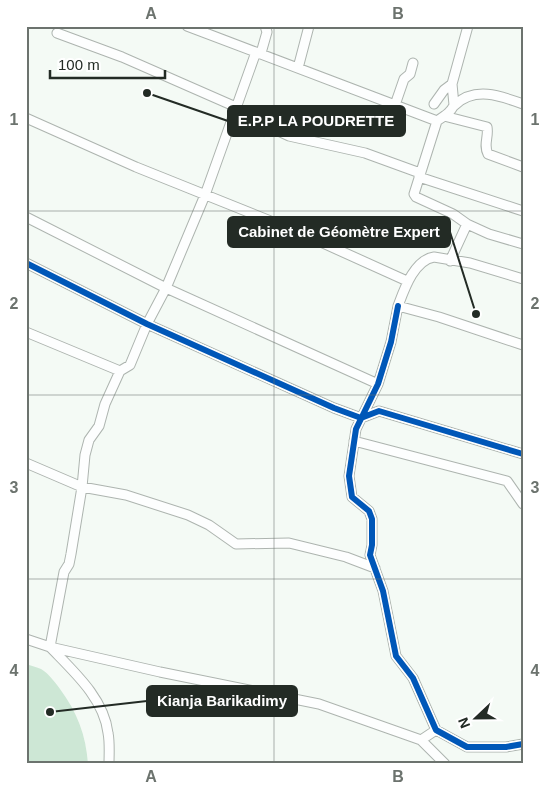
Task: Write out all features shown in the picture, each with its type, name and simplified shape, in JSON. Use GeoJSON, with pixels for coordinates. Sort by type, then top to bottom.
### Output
{"type":"FeatureCollection","features":[{"type":"Feature","properties":{"kind":"street"},"geometry":{"type":"LineString","coordinates":[[186,26],[395,105],[441,118],[487,127],[485,149],[488,154],[523,167]]}},
{"type":"Feature","properties":{"kind":"street"},"geometry":{"type":"LineString","coordinates":[[50,647],[64,572],[70,559],[82,487],[85,455],[89,440],[99,426],[105,404],[120,371],[130,365],[147,324],[166,288],[204,195],[235,109],[266,32],[265,26]]}},
{"type":"Feature","properties":{"kind":"street"},"geometry":{"type":"LineString","coordinates":[[298,68],[309,26]]}},
{"type":"Feature","properties":{"kind":"street"},"geometry":{"type":"LineString","coordinates":[[454,105],[452,84],[468,26]]}},
{"type":"Feature","properties":{"kind":"street"},"geometry":{"type":"LineString","coordinates":[[57,33],[130,60],[289,136],[365,153],[420,175],[523,211]]}},
{"type":"Feature","properties":{"kind":"street"},"geometry":{"type":"LineString","coordinates":[[395,105],[404,79],[410,74],[413,63]]}},
{"type":"Feature","properties":{"kind":"street"},"geometry":{"type":"LineString","coordinates":[[434,104],[444,90],[452,84]]}},
{"type":"Feature","properties":{"kind":"street"},"geometry":{"type":"LineString","coordinates":[[523,104],[498,95],[481,94],[465,98],[454,105],[450,112],[441,118],[414,194],[416,197],[453,214],[467,224],[489,234],[523,244]]}},
{"type":"Feature","properties":{"kind":"street"},"geometry":{"type":"LineString","coordinates":[[26,118],[136,167],[303,234],[407,281]]}},
{"type":"Feature","properties":{"kind":"street"},"geometry":{"type":"LineString","coordinates":[[26,217],[166,288],[378,384]]}},
{"type":"Feature","properties":{"kind":"street"},"geometry":{"type":"LineString","coordinates":[[450,261],[467,224]]}},
{"type":"Feature","properties":{"kind":"street"},"geometry":{"type":"LineString","coordinates":[[523,279],[470,263],[434,257],[424,260],[407,281],[398,306],[391,342],[378,384],[356,429],[349,476],[352,497],[369,511],[372,519],[370,555],[383,591],[396,656],[413,678],[436,730],[467,747],[506,747],[523,744]]}},
{"type":"Feature","properties":{"kind":"street"},"geometry":{"type":"LineString","coordinates":[[26,263],[147,324],[325,404],[361,418],[380,411],[523,454]]}},
{"type":"Feature","properties":{"kind":"street"},"geometry":{"type":"LineString","coordinates":[[398,306],[523,345]]}},
{"type":"Feature","properties":{"kind":"street"},"geometry":{"type":"LineString","coordinates":[[26,332],[120,371]]}},
{"type":"Feature","properties":{"kind":"street"},"geometry":{"type":"LineString","coordinates":[[354,441],[508,481],[523,504]]}},
{"type":"Feature","properties":{"kind":"street"},"geometry":{"type":"LineString","coordinates":[[26,462],[82,487],[126,495],[188,515],[209,525],[236,544],[289,543],[346,557],[375,568]]}},
{"type":"Feature","properties":{"kind":"street"},"geometry":{"type":"LineString","coordinates":[[26,639],[50,647],[160,672],[319,704],[421,740],[445,764]]}},
{"type":"Feature","properties":{"kind":"street"},"geometry":{"type":"LineString","coordinates":[[50,647],[76,674],[100,705],[108,732],[109,764]]}},
{"type":"Feature","properties":{"kind":"street"},"geometry":{"type":"LineString","coordinates":[[421,740],[436,730]]}},
{"type":"Feature","properties":{"kind":"green space"},"geometry":{"type":"Polygon","coordinates":[[[26,664],[39,668],[46,673],[56,683],[66,698],[80,724],[88,764],[26,764],[26,664]]]}},
{"type":"Feature","properties":{"kind":"cycle path"},"geometry":{"type":"LineString","coordinates":[[26,263],[147,324],[334,408],[361,418],[379,411],[523,454]]}},
{"type":"Feature","properties":{"kind":"cycle path"},"geometry":{"type":"LineString","coordinates":[[398,306],[391,342],[378,384],[356,429],[349,476],[352,497],[369,511],[372,519],[370,555],[383,591],[396,656],[413,678],[436,730],[467,747],[506,747],[523,744]]}},
{"type":"Feature","properties":{"kind":"place","name":"E.P.P LA POUDRETTE"},"geometry":{"type":"Point","coordinates":[147,93]}},
{"type":"Feature","properties":{"kind":"place","name":"Cabinet de Géomètre Expert"},"geometry":{"type":"Point","coordinates":[476,314]}},
{"type":"Feature","properties":{"kind":"place","name":"Kianja Barikadimy"},"geometry":{"type":"Point","coordinates":[50,712]}}]}
